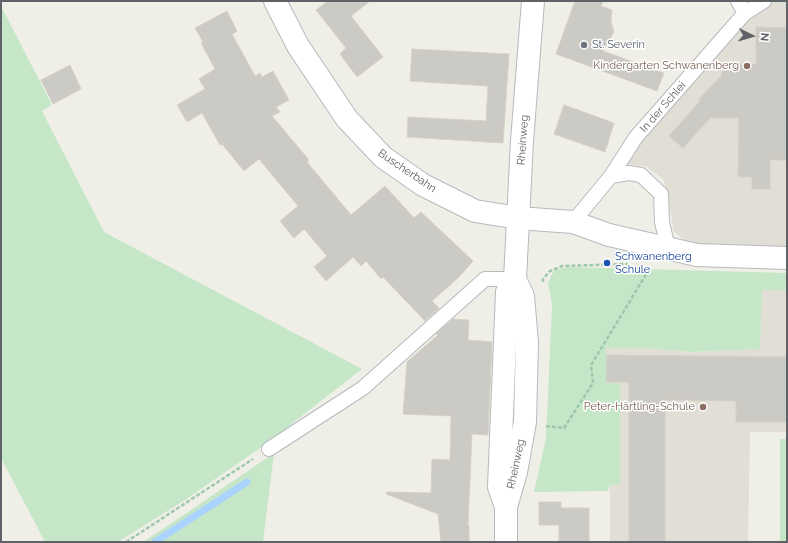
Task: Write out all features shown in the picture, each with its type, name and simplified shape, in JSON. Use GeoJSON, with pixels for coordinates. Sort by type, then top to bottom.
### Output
{"type":"FeatureCollection","features":[{"type":"Feature","properties":{"kind":"main road","name":"Buscherbahn"},"geometry":{"type":"LineString","coordinates":[[275,1],[298,46],[347,119],[382,157],[424,185],[475,211],[518,218]]}},
{"type":"Feature","properties":{"kind":"main road","name":"Rheinweg"},"geometry":{"type":"LineString","coordinates":[[506,542],[506,507],[499,487],[507,292],[515,279],[533,1]]}},
{"type":"Feature","properties":{"kind":"main road"},"geometry":{"type":"LineString","coordinates":[[518,218],[573,222],[609,235],[697,255],[787,258]]}},
{"type":"Feature","properties":{"kind":"lane","name":"In der Schlei"},"geometry":{"type":"LineString","coordinates":[[573,222],[611,176],[636,137],[741,7],[764,1]]}},
{"type":"Feature","properties":{"kind":"lane"},"geometry":{"type":"LineString","coordinates":[[611,176],[629,173],[641,175],[661,194],[662,222],[668,248]]}},
{"type":"Feature","properties":{"kind":"lane"},"geometry":{"type":"LineString","coordinates":[[269,449],[363,388],[484,279],[515,279]]}},
{"type":"Feature","properties":{"kind":"path"},"geometry":{"type":"LineString","coordinates":[[543,284],[543,279],[550,271],[562,266],[631,265]]}},
{"type":"Feature","properties":{"kind":"path"},"geometry":{"type":"LineString","coordinates":[[544,421],[544,426],[564,428],[593,383],[591,365],[651,266],[644,265]]}},
{"type":"Feature","properties":{"kind":"path"},"geometry":{"type":"LineString","coordinates":[[126,542],[269,449]]}},
{"type":"Feature","properties":{"kind":"shaded area","name":"Kindergarten Schwanenberg"},"geometry":{"type":"Polygon","coordinates":[[[770,1],[787,1],[787,247],[708,247],[686,241],[674,232],[668,196],[663,179],[647,167],[622,163],[762,5],[770,1]]]}},
{"type":"Feature","properties":{"kind":"shaded area","name":"Peter-Härtling-Schule"},"geometry":{"type":"Polygon","coordinates":[[[762,290],[787,290],[787,432],[750,432],[748,542],[610,542],[606,348],[645,348],[691,352],[759,349],[762,290]]]}},
{"type":"Feature","properties":{"kind":"green space"},"geometry":{"type":"Polygon","coordinates":[[[1,6],[52,105],[42,111],[104,232],[362,369],[266,444],[185,500],[118,542],[45,542],[1,458],[1,6]]]}},
{"type":"Feature","properties":{"kind":"green space"},"geometry":{"type":"Polygon","coordinates":[[[568,267],[787,273],[787,290],[762,290],[760,349],[691,352],[645,348],[606,348],[606,383],[620,383],[620,484],[610,485],[608,491],[534,492],[546,438],[552,304],[548,283],[554,270],[568,267]]]}},
{"type":"Feature","properties":{"kind":"green space"},"geometry":{"type":"Polygon","coordinates":[[[780,439],[787,439],[787,542],[780,542],[780,439]]]}},
{"type":"Feature","properties":{"kind":"green space"},"geometry":{"type":"Polygon","coordinates":[[[274,453],[263,542],[143,542],[188,512],[274,453]]]}},
{"type":"Feature","properties":{"kind":"building"},"geometry":{"type":"Polygon","coordinates":[[[328,1],[370,1],[351,16],[383,57],[357,77],[340,54],[346,48],[316,10],[328,1]]]}},
{"type":"Feature","properties":{"kind":"building","name":"St. Severin"},"geometry":{"type":"Polygon","coordinates":[[[575,1],[603,1],[601,6],[612,10],[611,22],[614,32],[603,51],[664,73],[657,91],[556,54],[575,1]]]}},
{"type":"Feature","properties":{"kind":"building"},"geometry":{"type":"Polygon","coordinates":[[[227,11],[237,31],[232,34],[255,76],[260,73],[262,77],[273,71],[289,100],[276,107],[280,112],[272,116],[309,160],[307,162],[351,215],[385,186],[414,218],[421,212],[473,261],[460,276],[432,301],[439,308],[425,321],[383,277],[381,279],[366,261],[361,266],[353,257],[326,281],[314,267],[327,256],[304,229],[294,238],[280,221],[298,206],[259,159],[244,171],[222,144],[220,145],[202,113],[187,122],[177,105],[205,89],[199,79],[215,69],[195,28],[227,11]]]}},
{"type":"Feature","properties":{"kind":"building"},"geometry":{"type":"Polygon","coordinates":[[[756,27],[787,28],[787,160],[770,160],[770,189],[752,189],[752,177],[738,177],[739,118],[710,118],[683,148],[669,136],[700,101],[699,99],[722,75],[721,73],[729,64],[756,64],[756,27]]]}},
{"type":"Feature","properties":{"kind":"building"},"geometry":{"type":"Polygon","coordinates":[[[412,49],[509,54],[503,143],[407,137],[408,117],[486,121],[488,86],[410,81],[412,49]]]}},
{"type":"Feature","properties":{"kind":"building"},"geometry":{"type":"Polygon","coordinates":[[[70,65],[81,89],[53,104],[41,80],[70,65]]]}},
{"type":"Feature","properties":{"kind":"building"},"geometry":{"type":"Polygon","coordinates":[[[564,105],[614,123],[605,152],[554,134],[564,105]]]}},
{"type":"Feature","properties":{"kind":"building"},"geometry":{"type":"Polygon","coordinates":[[[453,319],[469,320],[468,340],[492,342],[488,435],[472,434],[468,525],[469,542],[441,542],[438,514],[386,494],[387,492],[431,493],[432,459],[450,460],[451,416],[403,414],[407,362],[438,335],[436,334],[453,319]]]}},
{"type":"Feature","properties":{"kind":"building"},"geometry":{"type":"Polygon","coordinates":[[[607,355],[787,357],[787,422],[736,422],[736,401],[665,400],[665,542],[629,542],[629,382],[606,382],[607,355]]]}},
{"type":"Feature","properties":{"kind":"building"},"geometry":{"type":"Polygon","coordinates":[[[539,502],[561,502],[561,508],[589,508],[589,542],[559,542],[559,525],[539,525],[539,502]]]}},
{"type":"Feature","properties":{"kind":"waterway"},"geometry":{"type":"LineString","coordinates":[[155,542],[247,482]]}},
{"type":"Feature","properties":{"kind":"place","name":"St. Severin"},"geometry":{"type":"Point","coordinates":[584,45]}},
{"type":"Feature","properties":{"kind":"place","name":"Kindergarten Schwanenberg"},"geometry":{"type":"Point","coordinates":[747,66]}},
{"type":"Feature","properties":{"kind":"place","name":"Schwanenberg Schule"},"geometry":{"type":"Point","coordinates":[607,263]}},
{"type":"Feature","properties":{"kind":"place","name":"Peter-Härtling-Schule"},"geometry":{"type":"Point","coordinates":[703,407]}}]}
